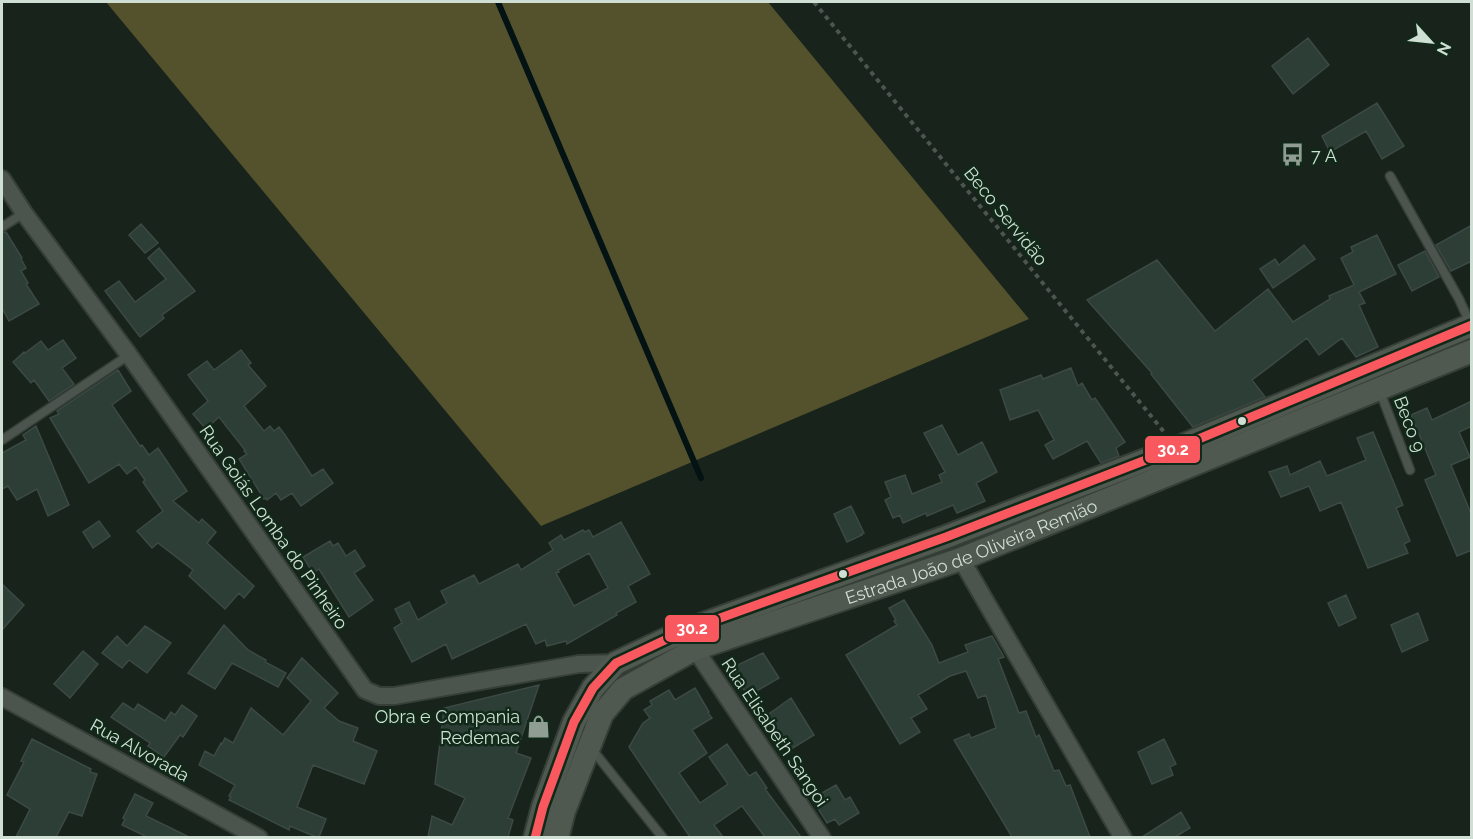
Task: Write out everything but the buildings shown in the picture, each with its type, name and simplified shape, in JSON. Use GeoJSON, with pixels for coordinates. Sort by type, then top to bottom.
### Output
{"type":"FeatureCollection","features":[{"type":"Feature","properties":{"kind":"main road","name":"Estrada João de Oliveira Remião"},"geometry":{"type":"LineString","coordinates":[[535,837],[543,807],[574,722],[593,688],[616,663],[684,631],[946,537],[1177,448],[1471,325]]}},
{"type":"Feature","properties":{"kind":"main road","name":"Estrada João de Oliveira Remião"},"geometry":{"type":"LineString","coordinates":[[557,837],[564,811],[602,714],[623,689],[695,649],[961,559],[1472,351]]}},
{"type":"Feature","properties":{"kind":"street","name":"Rua Goiás Lomba do Pinheiro"},"geometry":{"type":"LineString","coordinates":[[2,179],[24,213],[129,355],[366,690],[379,696],[394,696],[579,664],[616,663]]}},
{"type":"Feature","properties":{"kind":"street"},"geometry":{"type":"LineString","coordinates":[[961,559],[1123,837]]}},
{"type":"Feature","properties":{"kind":"street","name":"Rua Elisabeth Sangoi"},"geometry":{"type":"LineString","coordinates":[[695,649],[822,837]]}},
{"type":"Feature","properties":{"kind":"street","name":"Rua Alvorada"},"geometry":{"type":"LineString","coordinates":[[2,697],[259,837]]}},
{"type":"Feature","properties":{"kind":"lane"},"geometry":{"type":"LineString","coordinates":[[1390,176],[1459,299],[1471,325]]}},
{"type":"Feature","properties":{"kind":"lane"},"geometry":{"type":"LineString","coordinates":[[2,226],[24,213]]}},
{"type":"Feature","properties":{"kind":"lane"},"geometry":{"type":"LineString","coordinates":[[2,440],[129,355]]}},
{"type":"Feature","properties":{"kind":"lane","name":"Beco 9"},"geometry":{"type":"LineString","coordinates":[[1379,389],[1410,470]]}},
{"type":"Feature","properties":{"kind":"lane"},"geometry":{"type":"LineString","coordinates":[[589,745],[663,837]]}},
{"type":"Feature","properties":{"kind":"path","name":"Beco Servidão"},"geometry":{"type":"LineString","coordinates":[[813,2],[1177,448]]}},
{"type":"Feature","properties":{"kind":"shaded area"},"geometry":{"type":"Polygon","coordinates":[[[106,2],[768,2],[1029,319],[541,526],[106,2]]]}},
{"type":"Feature","properties":{"kind":"waterway"},"geometry":{"type":"LineString","coordinates":[[498,2],[701,478]]}},
{"type":"Feature","properties":{"kind":"transit line","name":"30.2"},"geometry":{"type":"LineString","coordinates":[[535,838],[543,807],[574,722],[593,688],[616,663],[684,631],[946,537],[1177,448],[1472,325]]}},
{"type":"Feature","properties":{"kind":"place","name":"7 A"},"geometry":{"type":"Point","coordinates":[1293,155]}},
{"type":"Feature","properties":{"kind":"place","name":"Obra e Compania Redemac"},"geometry":{"type":"Point","coordinates":[538,726]}}]}
